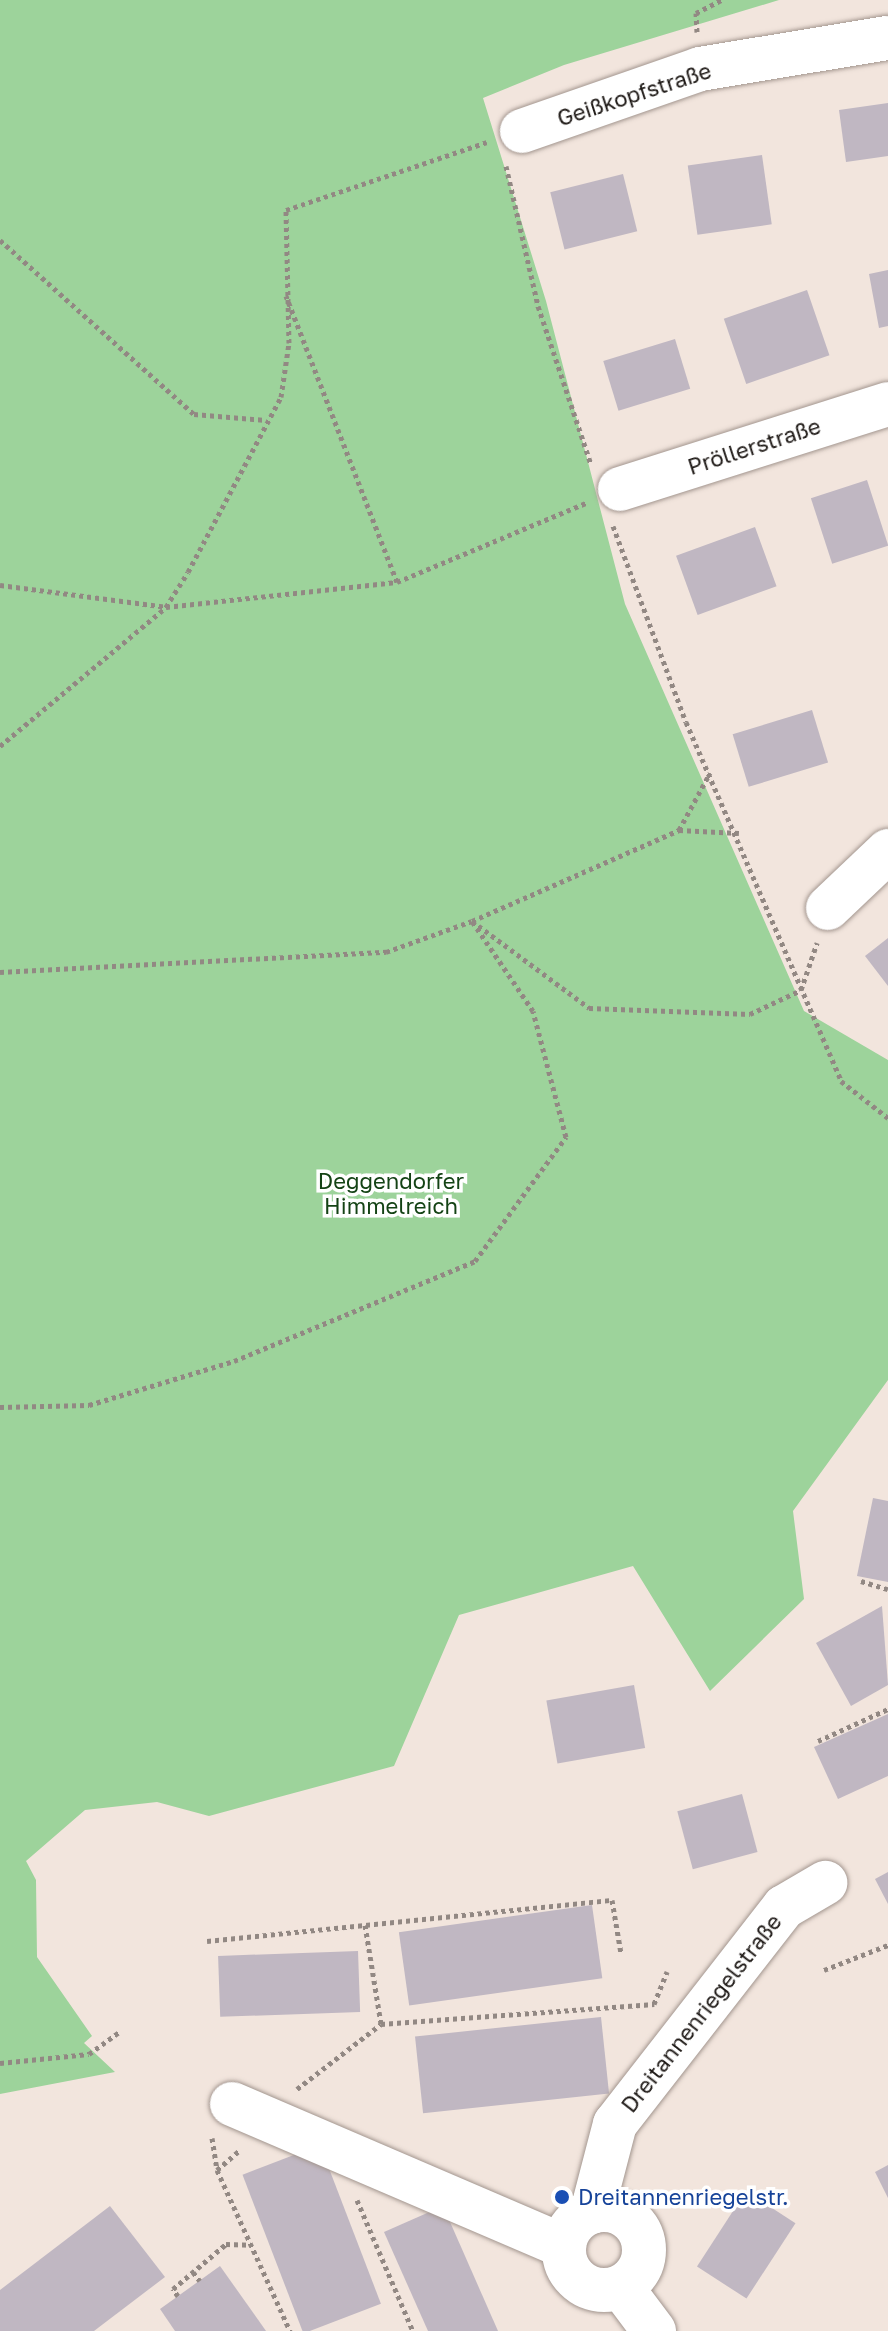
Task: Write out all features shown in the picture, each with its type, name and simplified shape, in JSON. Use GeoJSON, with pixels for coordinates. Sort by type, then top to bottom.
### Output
{"type":"FeatureCollection","features":[{"type":"Feature","properties":{"kind":"street","name":"Geißkopfstraße"},"geometry":{"type":"LineString","coordinates":[[511,134],[700,69],[888,38]]}},
{"type":"Feature","properties":{"kind":"street","name":"Pröllerstraße"},"geometry":{"type":"LineString","coordinates":[[611,493],[888,404]]}},
{"type":"Feature","properties":{"kind":"street"},"geometry":{"type":"LineString","coordinates":[[828,908],[888,851]]}},
{"type":"Feature","properties":{"kind":"street","name":"Dreitannenriegelstraße"},"geometry":{"type":"LineString","coordinates":[[564,2246],[573,2225],[592,2212],[615,2124],[784,1907],[825,1883]]}},
{"type":"Feature","properties":{"kind":"street"},"geometry":{"type":"LineString","coordinates":[[247,2110],[564,2246],[568,2269],[585,2286],[621,2287],[639,2268],[643,2242],[630,2220],[592,2212]]}},
{"type":"Feature","properties":{"kind":"street"},"geometry":{"type":"LineString","coordinates":[[621,2287],[654,2331]]}},
{"type":"Feature","properties":{"kind":"path"},"geometry":{"type":"LineString","coordinates":[[696,13],[722,0]]}},
{"type":"Feature","properties":{"kind":"path"},"geometry":{"type":"LineString","coordinates":[[0,746],[166,607],[281,397],[289,343],[283,288],[286,210],[511,134],[538,306],[611,493],[710,773],[739,833],[841,1081],[888,1118]]}},
{"type":"Feature","properties":{"kind":"path"},"geometry":{"type":"LineString","coordinates":[[0,240],[194,414],[266,420]]}},
{"type":"Feature","properties":{"kind":"path"},"geometry":{"type":"LineString","coordinates":[[283,288],[397,582]]}},
{"type":"Feature","properties":{"kind":"path"},"geometry":{"type":"LineString","coordinates":[[0,585],[166,607],[397,582],[611,493]]}},
{"type":"Feature","properties":{"kind":"path"},"geometry":{"type":"LineString","coordinates":[[679,830],[710,773]]}},
{"type":"Feature","properties":{"kind":"path"},"geometry":{"type":"LineString","coordinates":[[0,972],[386,952],[472,921],[679,830],[739,833]]}},
{"type":"Feature","properties":{"kind":"path"},"geometry":{"type":"LineString","coordinates":[[472,921],[589,1008],[750,1014],[801,990],[828,908]]}},
{"type":"Feature","properties":{"kind":"path"},"geometry":{"type":"LineString","coordinates":[[0,1407],[89,1405],[234,1361],[475,1261],[566,1137],[533,1011],[472,921]]}},
{"type":"Feature","properties":{"kind":"path"},"geometry":{"type":"LineString","coordinates":[[861,1581],[888,1589]]}},
{"type":"Feature","properties":{"kind":"path"},"geometry":{"type":"LineString","coordinates":[[818,1741],[888,1709]]}},
{"type":"Feature","properties":{"kind":"path"},"geometry":{"type":"LineString","coordinates":[[207,1941],[612,1900],[621,1953]]}},
{"type":"Feature","properties":{"kind":"path"},"geometry":{"type":"LineString","coordinates":[[365,1925],[381,2024]]}},
{"type":"Feature","properties":{"kind":"path"},"geometry":{"type":"LineString","coordinates":[[824,1970],[888,1945]]}},
{"type":"Feature","properties":{"kind":"path"},"geometry":{"type":"LineString","coordinates":[[247,2110],[381,2024],[654,2004],[667,1972]]}},
{"type":"Feature","properties":{"kind":"path"},"geometry":{"type":"LineString","coordinates":[[0,2063],[89,2054],[121,2031]]}},
{"type":"Feature","properties":{"kind":"path"},"geometry":{"type":"LineString","coordinates":[[217,2170],[290,2331]]}},
{"type":"Feature","properties":{"kind":"path"},"geometry":{"type":"LineString","coordinates":[[369,2231],[413,2331]]}},
{"type":"Feature","properties":{"kind":"path"},"geometry":{"type":"LineString","coordinates":[[178,2296],[173,2289],[226,2244],[251,2245]]}},
{"type":"Feature","properties":{"kind":"path"},"geometry":{"type":"LineString","coordinates":[[193,2272],[200,2281]]}},
{"type":"Feature","properties":{"kind":"green space","name":"Deggendorfer Himmelreich"},"geometry":{"type":"Polygon","coordinates":[[[0,0],[779,0],[564,65],[483,98],[546,301],[625,604],[804,1011],[888,1060],[888,1380],[793,1511],[804,1599],[710,1691],[633,1566],[459,1615],[394,1766],[209,1816],[157,1802],[85,1810],[26,1861],[36,1880],[37,1957],[92,2036],[84,2043],[115,2072],[0,2094],[0,0]]]}},
{"type":"Feature","properties":{"kind":"building"},"geometry":{"type":"Polygon","coordinates":[[[888,103],[888,156],[846,162],[839,110],[888,103]]]}},
{"type":"Feature","properties":{"kind":"building"},"geometry":{"type":"Polygon","coordinates":[[[762,155],[772,224],[697,235],[688,165],[762,155]]]}},
{"type":"Feature","properties":{"kind":"building"},"geometry":{"type":"Polygon","coordinates":[[[623,174],[637,231],[565,249],[550,192],[623,174]]]}},
{"type":"Feature","properties":{"kind":"building"},"geometry":{"type":"Polygon","coordinates":[[[888,270],[888,326],[879,328],[869,274],[888,270]]]}},
{"type":"Feature","properties":{"kind":"building"},"geometry":{"type":"Polygon","coordinates":[[[807,290],[829,355],[746,384],[724,319],[807,290]]]}},
{"type":"Feature","properties":{"kind":"building"},"geometry":{"type":"Polygon","coordinates":[[[675,339],[690,389],[618,411],[603,361],[675,339]]]}},
{"type":"Feature","properties":{"kind":"building"},"geometry":{"type":"Polygon","coordinates":[[[867,480],[888,546],[832,564],[811,498],[867,480]]]}},
{"type":"Feature","properties":{"kind":"building"},"geometry":{"type":"Polygon","coordinates":[[[755,527],[777,586],[698,615],[676,556],[755,527]]]}},
{"type":"Feature","properties":{"kind":"building"},"geometry":{"type":"Polygon","coordinates":[[[812,710],[828,763],[749,787],[733,734],[812,710]]]}},
{"type":"Feature","properties":{"kind":"building"},"geometry":{"type":"Polygon","coordinates":[[[888,938],[888,986],[865,956],[888,938]]]}},
{"type":"Feature","properties":{"kind":"building"},"geometry":{"type":"Polygon","coordinates":[[[873,1498],[888,1501],[888,1582],[857,1576],[873,1498]]]}},
{"type":"Feature","properties":{"kind":"building"},"geometry":{"type":"Polygon","coordinates":[[[882,1606],[888,1685],[851,1706],[816,1643],[882,1606]]]}},
{"type":"Feature","properties":{"kind":"building"},"geometry":{"type":"Polygon","coordinates":[[[634,1685],[645,1748],[557,1763],[546,1700],[634,1685]]]}},
{"type":"Feature","properties":{"kind":"building"},"geometry":{"type":"Polygon","coordinates":[[[888,1714],[888,1776],[838,1799],[814,1747],[888,1714]]]}},
{"type":"Feature","properties":{"kind":"building"},"geometry":{"type":"Polygon","coordinates":[[[742,1794],[758,1852],[693,1869],[677,1811],[742,1794]]]}},
{"type":"Feature","properties":{"kind":"building"},"geometry":{"type":"Polygon","coordinates":[[[888,1872],[888,1904],[875,1879],[888,1872]]]}},
{"type":"Feature","properties":{"kind":"building"},"geometry":{"type":"Polygon","coordinates":[[[592,1905],[602,1978],[409,2005],[399,1932],[592,1905]]]}},
{"type":"Feature","properties":{"kind":"building"},"geometry":{"type":"Polygon","coordinates":[[[358,1951],[360,2012],[220,2017],[218,1956],[358,1951]]]}},
{"type":"Feature","properties":{"kind":"building"},"geometry":{"type":"Polygon","coordinates":[[[601,2017],[609,2094],[423,2113],[415,2037],[601,2017]]]}},
{"type":"Feature","properties":{"kind":"building"},"geometry":{"type":"Polygon","coordinates":[[[320,2145],[381,2304],[310,2331],[302,2331],[243,2175],[320,2145]]]}},
{"type":"Feature","properties":{"kind":"building"},"geometry":{"type":"Polygon","coordinates":[[[888,2165],[888,2198],[875,2172],[888,2165]]]}},
{"type":"Feature","properties":{"kind":"building"},"geometry":{"type":"Polygon","coordinates":[[[746,2191],[795,2223],[746,2299],[697,2266],[746,2191]]]}},
{"type":"Feature","properties":{"kind":"building"},"geometry":{"type":"Polygon","coordinates":[[[110,2206],[165,2277],[94,2331],[0,2331],[0,2290],[110,2206]]]}},
{"type":"Feature","properties":{"kind":"building"},"geometry":{"type":"Polygon","coordinates":[[[443,2206],[498,2331],[428,2331],[384,2232],[443,2206]]]}},
{"type":"Feature","properties":{"kind":"building"},"geometry":{"type":"Polygon","coordinates":[[[220,2266],[266,2331],[175,2331],[160,2309],[220,2266]]]}},
{"type":"Feature","properties":{"kind":"place","name":"Dreitannenriegelstr."},"geometry":{"type":"Point","coordinates":[562,2197]}}]}
